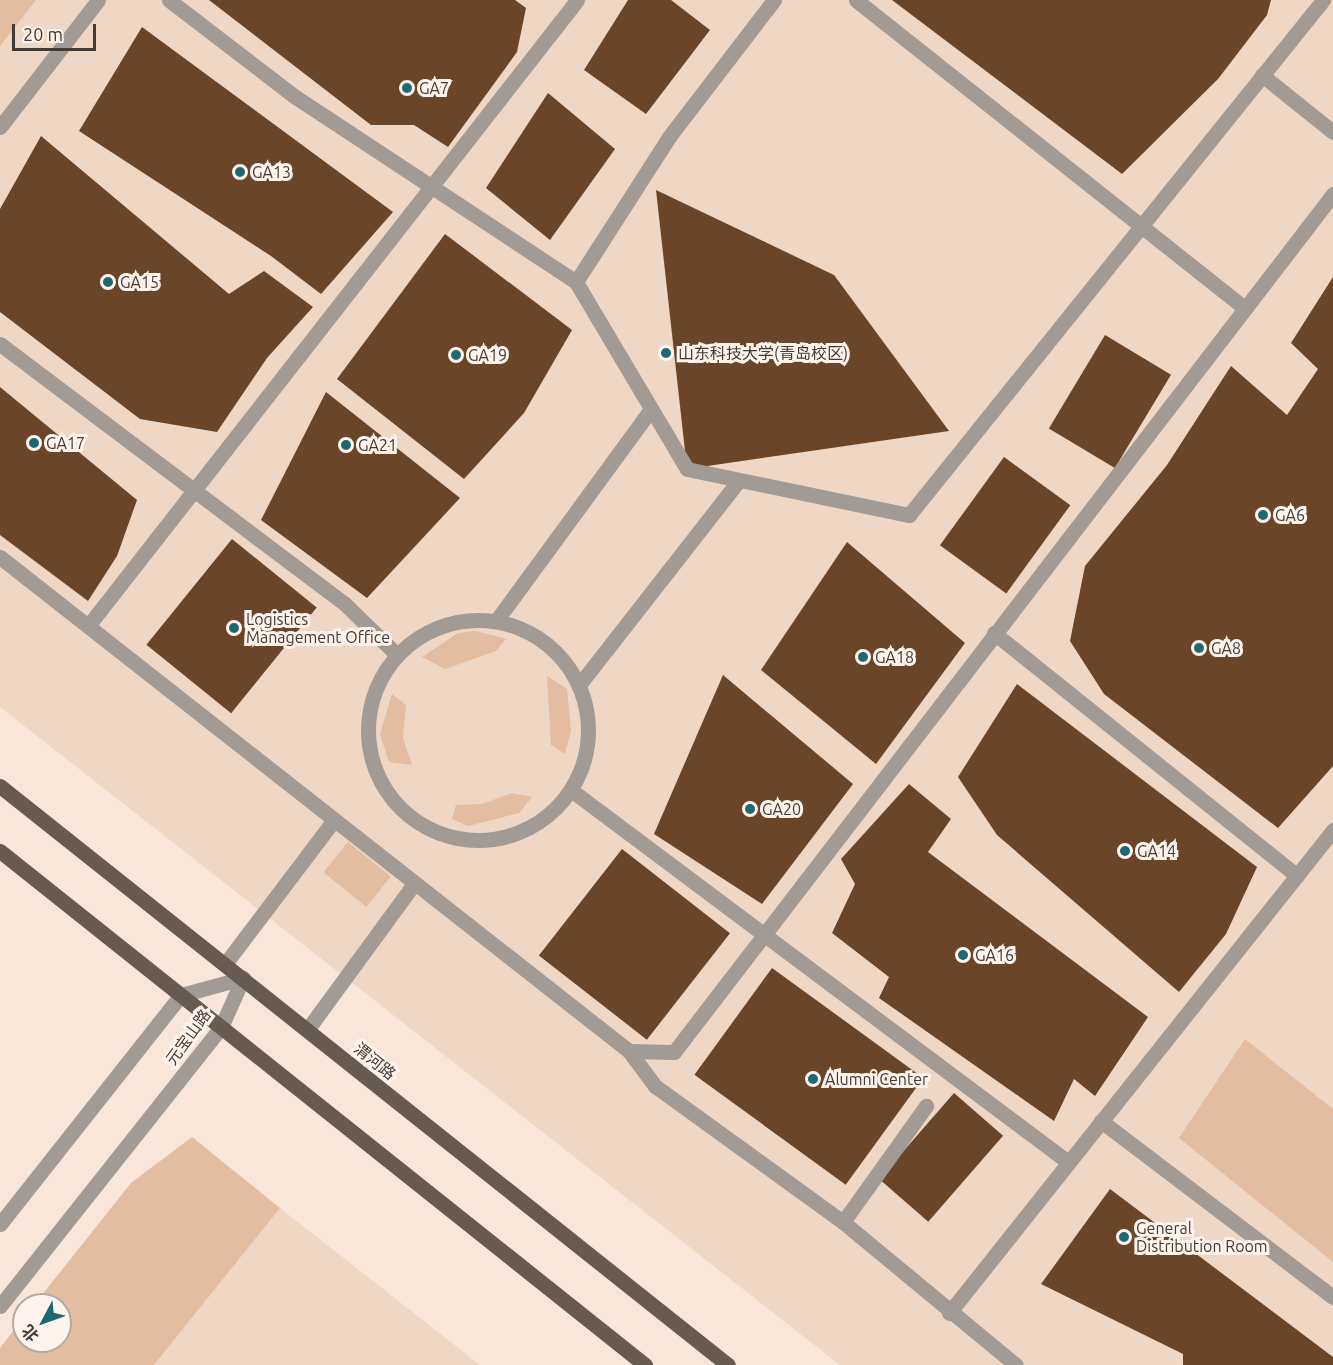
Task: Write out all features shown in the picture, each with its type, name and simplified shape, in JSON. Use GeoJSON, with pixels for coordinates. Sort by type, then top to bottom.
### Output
{"type":"FeatureCollection","features":[{"type":"Feature","properties":{"kind":"main road","name":"渭河路"},"geometry":{"type":"LineString","coordinates":[[0,786],[728,1365]]}},
{"type":"Feature","properties":{"kind":"main road"},"geometry":{"type":"LineString","coordinates":[[0,851],[645,1365]]}},
{"type":"Feature","properties":{"kind":"street"},"geometry":{"type":"LineString","coordinates":[[0,127],[98,0]]}},
{"type":"Feature","properties":{"kind":"street"},"geometry":{"type":"LineString","coordinates":[[169,0],[294,96],[576,282],[687,469],[909,515],[1323,0]]}},
{"type":"Feature","properties":{"kind":"street"},"geometry":{"type":"LineString","coordinates":[[88,626],[577,0]]}},
{"type":"Feature","properties":{"kind":"street"},"geometry":{"type":"LineString","coordinates":[[576,282],[669,137],[774,0]]}},
{"type":"Feature","properties":{"kind":"street"},"geometry":{"type":"LineString","coordinates":[[856,0],[1245,308]]}},
{"type":"Feature","properties":{"kind":"street"},"geometry":{"type":"LineString","coordinates":[[1262,75],[1333,132]]}},
{"type":"Feature","properties":{"kind":"street"},"geometry":{"type":"LineString","coordinates":[[629,1051],[674,1052],[762,933],[1333,194]]}},
{"type":"Feature","properties":{"kind":"street"},"geometry":{"type":"LineString","coordinates":[[0,344],[344,603],[396,654]]}},
{"type":"Feature","properties":{"kind":"street"},"geometry":{"type":"LineString","coordinates":[[496,621],[651,409]]}},
{"type":"Feature","properties":{"kind":"street"},"geometry":{"type":"LineString","coordinates":[[579,685],[739,480]]}},
{"type":"Feature","properties":{"kind":"street"},"geometry":{"type":"LineString","coordinates":[[0,557],[629,1051],[655,1086],[843,1222],[948,1313],[1016,1365]]}},
{"type":"Feature","properties":{"kind":"street"},"geometry":{"type":"LineString","coordinates":[[459,621],[496,621],[537,638],[559,655],[579,685],[588,720],[585,757],[571,790],[546,818],[495,838],[441,835],[409,817],[384,789],[370,756],[368,719],[376,684],[396,654],[425,632],[459,621]]}},
{"type":"Feature","properties":{"kind":"street"},"geometry":{"type":"LineString","coordinates":[[994,633],[1297,876]]}},
{"type":"Feature","properties":{"kind":"street"},"geometry":{"type":"LineString","coordinates":[[571,790],[1068,1162]]}},
{"type":"Feature","properties":{"kind":"street"},"geometry":{"type":"LineString","coordinates":[[225,964],[334,820]]}},
{"type":"Feature","properties":{"kind":"street"},"geometry":{"type":"LineString","coordinates":[[948,1313],[1333,830]]}},
{"type":"Feature","properties":{"kind":"street"},"geometry":{"type":"LineString","coordinates":[[307,1030],[414,884]]}},
{"type":"Feature","properties":{"kind":"street","name":"元宝山路"},"geometry":{"type":"LineString","coordinates":[[0,1224],[181,995],[243,978]]}},
{"type":"Feature","properties":{"kind":"street","name":"元宝山路"},"geometry":{"type":"LineString","coordinates":[[0,1306],[221,1027],[243,978]]}},
{"type":"Feature","properties":{"kind":"street"},"geometry":{"type":"LineString","coordinates":[[843,1222],[926,1106]]}},
{"type":"Feature","properties":{"kind":"street"},"geometry":{"type":"LineString","coordinates":[[1101,1121],[1333,1298]]}},
{"type":"Feature","properties":{"kind":"shaded area","name":"山东科技大学(青岛校区)"},"geometry":{"type":"Polygon","coordinates":[[[0,0],[1333,0],[1333,1365],[840,1365],[0,707],[0,0]]]}},
{"type":"Feature","properties":{"kind":"shaded area"},"geometry":{"type":"Polygon","coordinates":[[[0,0],[36,0],[0,46],[0,0]]]}},
{"type":"Feature","properties":{"kind":"shaded area"},"geometry":{"type":"Polygon","coordinates":[[[476,631],[506,639],[496,651],[445,669],[422,657],[458,633],[476,631]]]}},
{"type":"Feature","properties":{"kind":"shaded area"},"geometry":{"type":"Polygon","coordinates":[[[547,676],[567,689],[571,731],[565,754],[551,745],[547,676]]]}},
{"type":"Feature","properties":{"kind":"shaded area"},"geometry":{"type":"Polygon","coordinates":[[[392,694],[406,705],[403,738],[412,765],[389,762],[380,734],[392,694]]]}},
{"type":"Feature","properties":{"kind":"shaded area"},"geometry":{"type":"Polygon","coordinates":[[[512,793],[532,797],[519,813],[468,826],[452,819],[456,805],[482,804],[512,793]]]}},
{"type":"Feature","properties":{"kind":"shaded area"},"geometry":{"type":"Polygon","coordinates":[[[348,842],[391,877],[366,907],[323,872],[348,842]]]}},
{"type":"Feature","properties":{"kind":"shaded area"},"geometry":{"type":"Polygon","coordinates":[[[1245,1039],[1333,1109],[1333,1262],[1179,1138],[1245,1039]]]}},
{"type":"Feature","properties":{"kind":"shaded area"},"geometry":{"type":"Polygon","coordinates":[[[192,1137],[280,1208],[154,1365],[0,1365],[0,1348],[12,1332],[12,1353],[72,1353],[72,1293],[44,1293],[131,1183],[192,1137]]]}},
{"type":"Feature","properties":{"kind":"shaded area"},"geometry":{"type":"Polygon","coordinates":[[[280,1208],[480,1365],[154,1365],[280,1208]]]}},
{"type":"Feature","properties":{"kind":"building","name":"GA7"},"geometry":{"type":"Polygon","coordinates":[[[209,0],[515,0],[526,8],[517,52],[448,147],[414,125],[371,125],[209,0]]]}},
{"type":"Feature","properties":{"kind":"building"},"geometry":{"type":"Polygon","coordinates":[[[628,0],[671,0],[710,30],[646,114],[584,70],[628,0]]]}},
{"type":"Feature","properties":{"kind":"building"},"geometry":{"type":"Polygon","coordinates":[[[892,0],[1271,0],[1267,15],[1218,79],[1122,174],[892,0]]]}},
{"type":"Feature","properties":{"kind":"building","name":"GA13"},"geometry":{"type":"Polygon","coordinates":[[[142,27],[393,212],[321,294],[271,256],[79,131],[142,27]]]}},
{"type":"Feature","properties":{"kind":"building"},"geometry":{"type":"Polygon","coordinates":[[[548,93],[615,149],[550,240],[486,188],[548,93]]]}},
{"type":"Feature","properties":{"kind":"building","name":"GA15"},"geometry":{"type":"Polygon","coordinates":[[[41,136],[229,294],[264,271],[313,307],[267,358],[217,432],[140,419],[0,312],[0,209],[41,136]]]}},
{"type":"Feature","properties":{"kind":"building"},"geometry":{"type":"Polygon","coordinates":[[[656,190],[834,275],[949,431],[687,469],[656,190]]]}},
{"type":"Feature","properties":{"kind":"building","name":"GA19"},"geometry":{"type":"Polygon","coordinates":[[[445,234],[572,330],[524,413],[464,479],[337,379],[445,234]]]}},
{"type":"Feature","properties":{"kind":"building","name":"GA8"},"geometry":{"type":"Polygon","coordinates":[[[1333,277],[1333,766],[1278,828],[1104,694],[1070,641],[1085,566],[1167,465],[1231,366],[1287,415],[1318,369],[1291,343],[1333,277]]]}},
{"type":"Feature","properties":{"kind":"building"},"geometry":{"type":"Polygon","coordinates":[[[1105,335],[1171,375],[1115,468],[1049,428],[1105,335]]]}},
{"type":"Feature","properties":{"kind":"building","name":"GA17"},"geometry":{"type":"Polygon","coordinates":[[[0,387],[137,500],[117,556],[88,601],[0,535],[0,387]]]}},
{"type":"Feature","properties":{"kind":"building","name":"GA21"},"geometry":{"type":"Polygon","coordinates":[[[326,392],[460,498],[367,598],[261,520],[326,392]]]}},
{"type":"Feature","properties":{"kind":"building"},"geometry":{"type":"Polygon","coordinates":[[[1004,457],[1070,505],[1006,593],[940,545],[1004,457]]]}},
{"type":"Feature","properties":{"kind":"building","name":"Logistics Management Office"},"geometry":{"type":"Polygon","coordinates":[[[232,539],[317,608],[231,713],[146,645],[232,539]]]}},
{"type":"Feature","properties":{"kind":"building","name":"GA18"},"geometry":{"type":"Polygon","coordinates":[[[847,542],[965,643],[876,764],[761,670],[847,542]]]}},
{"type":"Feature","properties":{"kind":"building","name":"GA20"},"geometry":{"type":"Polygon","coordinates":[[[723,675],[853,784],[762,904],[654,834],[723,675]]]}},
{"type":"Feature","properties":{"kind":"building","name":"GA14"},"geometry":{"type":"Polygon","coordinates":[[[1017,684],[1257,867],[1226,934],[1179,992],[997,835],[958,777],[1017,684]]]}},
{"type":"Feature","properties":{"kind":"building","name":"GA16"},"geometry":{"type":"Polygon","coordinates":[[[909,784],[951,819],[928,852],[1148,1017],[1095,1096],[1074,1079],[1054,1121],[879,998],[889,977],[832,933],[855,884],[841,859],[909,784]]]}},
{"type":"Feature","properties":{"kind":"building"},"geometry":{"type":"Polygon","coordinates":[[[622,849],[730,933],[647,1040],[539,955],[622,849]]]}},
{"type":"Feature","properties":{"kind":"building","name":"Alumni Center"},"geometry":{"type":"Polygon","coordinates":[[[772,968],[923,1078],[846,1185],[694,1075],[772,968]]]}},
{"type":"Feature","properties":{"kind":"building"},"geometry":{"type":"Polygon","coordinates":[[[954,1093],[1003,1136],[928,1222],[879,1179],[954,1093]]]}},
{"type":"Feature","properties":{"kind":"building","name":"General Distribution Room"},"geometry":{"type":"Polygon","coordinates":[[[1110,1189],[1333,1357],[1333,1365],[1183,1365],[1183,1354],[1041,1284],[1110,1189]]]}},
{"type":"Feature","properties":{"kind":"place","name":"GA7"},"geometry":{"type":"Point","coordinates":[407,88]}},
{"type":"Feature","properties":{"kind":"place","name":"GA13"},"geometry":{"type":"Point","coordinates":[240,172]}},
{"type":"Feature","properties":{"kind":"place","name":"GA15"},"geometry":{"type":"Point","coordinates":[108,282]}},
{"type":"Feature","properties":{"kind":"place","name":"山东科技大学(青岛校区)"},"geometry":{"type":"Point","coordinates":[666,353]}},
{"type":"Feature","properties":{"kind":"place","name":"GA19"},"geometry":{"type":"Point","coordinates":[456,355]}},
{"type":"Feature","properties":{"kind":"place","name":"GA17"},"geometry":{"type":"Point","coordinates":[34,443]}},
{"type":"Feature","properties":{"kind":"place","name":"GA21"},"geometry":{"type":"Point","coordinates":[346,445]}},
{"type":"Feature","properties":{"kind":"place","name":"GA6"},"geometry":{"type":"Point","coordinates":[1263,515]}},
{"type":"Feature","properties":{"kind":"place","name":"Logistics Management Office"},"geometry":{"type":"Point","coordinates":[234,628]}},
{"type":"Feature","properties":{"kind":"place","name":"GA8"},"geometry":{"type":"Point","coordinates":[1199,648]}},
{"type":"Feature","properties":{"kind":"place","name":"GA18"},"geometry":{"type":"Point","coordinates":[863,657]}},
{"type":"Feature","properties":{"kind":"place","name":"GA20"},"geometry":{"type":"Point","coordinates":[750,809]}},
{"type":"Feature","properties":{"kind":"place","name":"GA14"},"geometry":{"type":"Point","coordinates":[1125,851]}},
{"type":"Feature","properties":{"kind":"place","name":"GA16"},"geometry":{"type":"Point","coordinates":[963,955]}},
{"type":"Feature","properties":{"kind":"place","name":"Alumni Center"},"geometry":{"type":"Point","coordinates":[813,1079]}},
{"type":"Feature","properties":{"kind":"place","name":"General Distribution Room"},"geometry":{"type":"Point","coordinates":[1124,1237]}}]}
